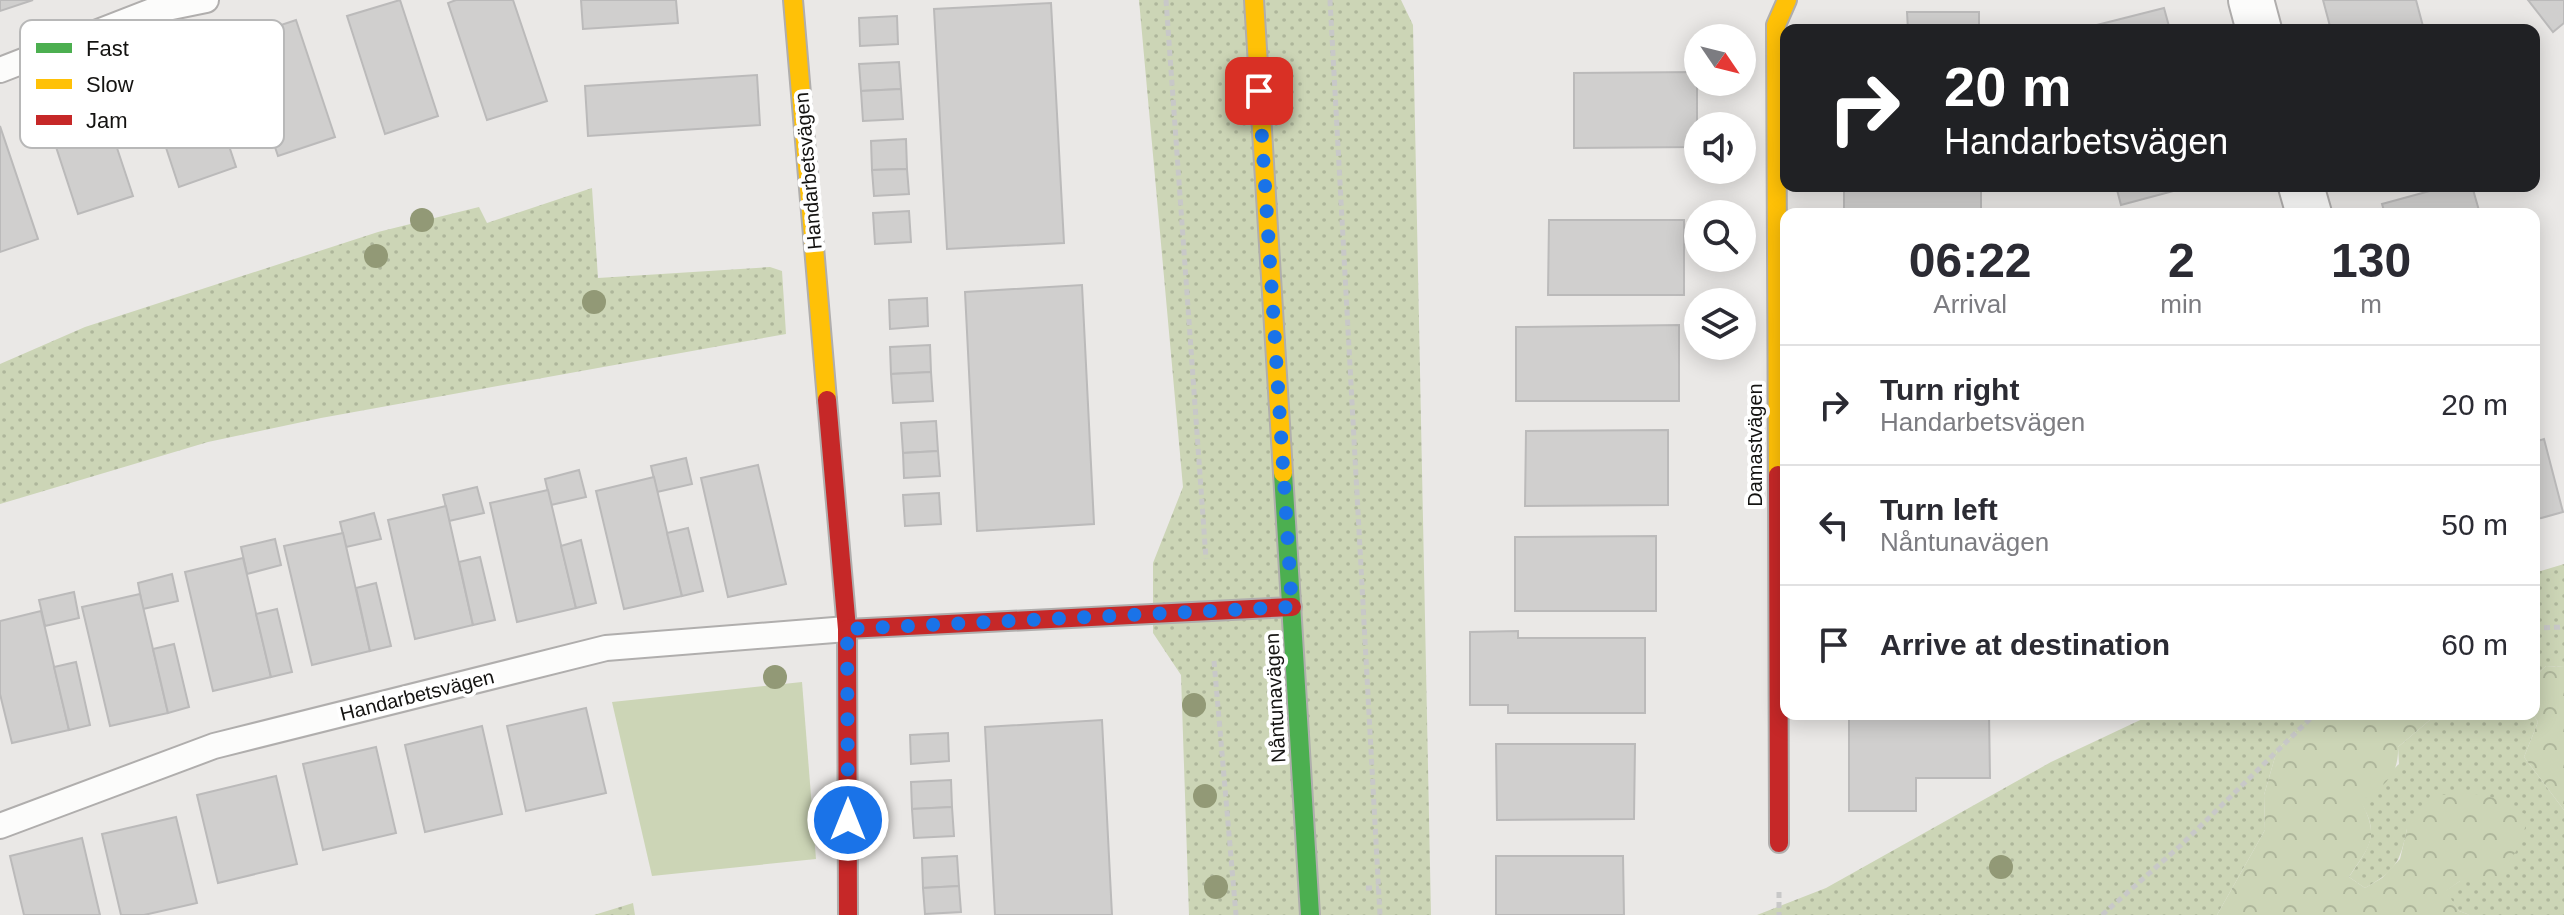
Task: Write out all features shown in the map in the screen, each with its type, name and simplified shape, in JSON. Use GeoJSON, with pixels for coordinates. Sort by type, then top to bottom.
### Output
{"type":"FeatureCollection","features":[{"type":"Feature","properties":{"kind":"street","name":"Handarbetsvägen"},"geometry":{"type":"LineString","coordinates":[[793,0],[847,629],[848,915]]}},
{"type":"Feature","properties":{"kind":"street","name":"Nåntunavägen"},"geometry":{"type":"LineString","coordinates":[[1254,0],[1310,915]]}},
{"type":"Feature","properties":{"kind":"street","name":"Damastvägen"},"geometry":{"type":"LineString","coordinates":[[1779,843],[1776,25],[1787,0]]}},
{"type":"Feature","properties":{"kind":"street"},"geometry":{"type":"LineString","coordinates":[[2251,0],[2257,24]]}},
{"type":"Feature","properties":{"kind":"street","name":"Handarbetsvägen"},"geometry":{"type":"LineString","coordinates":[[847,629],[1292,607]]}},
{"type":"Feature","properties":{"kind":"lane"},"geometry":{"type":"LineString","coordinates":[[129,20],[152,11],[206,0]]}},
{"type":"Feature","properties":{"kind":"lane"},"geometry":{"type":"LineString","coordinates":[[0,70],[20,62]]}},
{"type":"Feature","properties":{"kind":"lane","name":"Handarbetsvägen"},"geometry":{"type":"LineString","coordinates":[[0,826],[214,746],[606,648],[847,629]]}},
{"type":"Feature","properties":{"kind":"path"},"geometry":{"type":"LineString","coordinates":[[1166,0],[1210,611],[1236,911],[1247,909]]}},
{"type":"Feature","properties":{"kind":"path"},"geometry":{"type":"LineString","coordinates":[[1330,0],[1380,915]]}},
{"type":"Feature","properties":{"kind":"path"},"geometry":{"type":"LineString","coordinates":[[2540,628],[2564,627]]}},
{"type":"Feature","properties":{"kind":"path"},"geometry":{"type":"LineString","coordinates":[[2102,915],[2180,846],[2309,720]]}},
{"type":"Feature","properties":{"kind":"path"},"geometry":{"type":"LineString","coordinates":[[1366,888],[1379,888]]}},
{"type":"Feature","properties":{"kind":"green space"},"geometry":{"type":"Polygon","coordinates":[[[1139,0],[1401,0],[1413,25],[1431,915],[1189,915],[1181,675],[1153,633],[1153,563],[1183,487],[1139,0]]]}},
{"type":"Feature","properties":{"kind":"green space"},"geometry":{"type":"Polygon","coordinates":[[[592,188],[598,278],[770,267],[782,271],[786,334],[321,418],[208,442],[0,504],[0,364],[85,327],[378,232],[479,207],[487,223],[592,188]]]}},
{"type":"Feature","properties":{"kind":"green space"},"geometry":{"type":"Polygon","coordinates":[[[2564,564],[2564,667],[2546,666],[2540,672],[2540,571],[2564,564]]]}},
{"type":"Feature","properties":{"kind":"green space"},"geometry":{"type":"Polygon","coordinates":[[[2546,666],[2564,667],[2564,810],[2524,757],[2537,720],[2540,720],[2540,672],[2546,666]]]}},
{"type":"Feature","properties":{"kind":"green space"},"geometry":{"type":"Polygon","coordinates":[[[802,682],[816,859],[652,876],[612,702],[802,682]]]}},
{"type":"Feature","properties":{"kind":"green space"},"geometry":{"type":"Polygon","coordinates":[[[2140,720],[2309,720],[2277,750],[2264,795],[2265,830],[2217,915],[1757,915],[1826,888],[2051,762],[2140,720]]]}},
{"type":"Feature","properties":{"kind":"green space"},"geometry":{"type":"Polygon","coordinates":[[[2309,720],[2430,720],[2398,747],[2393,773],[2361,801],[2370,824],[2370,841],[2349,877],[2365,888],[2382,878],[2400,859],[2407,829],[2430,796],[2481,795],[2502,801],[2528,816],[2521,843],[2498,881],[2460,881],[2446,891],[2459,911],[2470,915],[2217,915],[2265,830],[2264,795],[2277,750],[2309,720]]]}},
{"type":"Feature","properties":{"kind":"green space"},"geometry":{"type":"Polygon","coordinates":[[[2430,720],[2537,720],[2524,757],[2564,810],[2564,915],[2470,915],[2459,911],[2445,891],[2460,881],[2407,829],[2399,858],[2390,871],[2365,888],[2349,877],[2370,840],[2370,823],[2360,801],[2399,764],[2398,747],[2430,720]]]}},
{"type":"Feature","properties":{"kind":"green space"},"geometry":{"type":"Polygon","coordinates":[[[633,903],[635,915],[594,915],[633,903]]]}},
{"type":"Feature","properties":{"kind":"building"},"geometry":{"type":"Polygon","coordinates":[[[0,0],[33,0],[0,11],[0,0]]]}},
{"type":"Feature","properties":{"kind":"building"},"geometry":{"type":"Polygon","coordinates":[[[400,0],[438,116],[385,134],[347,16],[400,0]]]}},
{"type":"Feature","properties":{"kind":"building"},"geometry":{"type":"Polygon","coordinates":[[[456,0],[513,0],[547,101],[487,120],[448,3],[456,0]]]}},
{"type":"Feature","properties":{"kind":"building"},"geometry":{"type":"Polygon","coordinates":[[[581,0],[676,0],[678,23],[583,29],[581,0]]]}},
{"type":"Feature","properties":{"kind":"building"},"geometry":{"type":"Polygon","coordinates":[[[2323,0],[2416,0],[2422,24],[2329,24],[2323,0]]]}},
{"type":"Feature","properties":{"kind":"building"},"geometry":{"type":"Polygon","coordinates":[[[2528,0],[2564,0],[2564,23],[2553,32],[2528,0]]]}},
{"type":"Feature","properties":{"kind":"building"},"geometry":{"type":"Polygon","coordinates":[[[1051,3],[1064,243],[947,249],[934,9],[1051,3]]]}},
{"type":"Feature","properties":{"kind":"building"},"geometry":{"type":"Polygon","coordinates":[[[2164,8],[2168,24],[2101,24],[2164,8]]]}},
{"type":"Feature","properties":{"kind":"building"},"geometry":{"type":"Polygon","coordinates":[[[1907,12],[1979,12],[1979,24],[1908,24],[1907,12]]]}},
{"type":"Feature","properties":{"kind":"building"},"geometry":{"type":"Polygon","coordinates":[[[897,16],[898,44],[860,46],[859,18],[897,16]]]}},
{"type":"Feature","properties":{"kind":"building"},"geometry":{"type":"Polygon","coordinates":[[[296,20],[335,137],[278,156],[275,148],[284,148],[284,24],[296,20]]]}},
{"type":"Feature","properties":{"kind":"building"},"geometry":{"type":"Polygon","coordinates":[[[899,62],[901,89],[861,91],[859,64],[899,62]]]}},
{"type":"Feature","properties":{"kind":"building"},"geometry":{"type":"Polygon","coordinates":[[[1684,72],[1684,96],[1697,96],[1697,112],[1684,112],[1684,147],[1574,148],[1574,73],[1684,72]]]}},
{"type":"Feature","properties":{"kind":"building"},"geometry":{"type":"Polygon","coordinates":[[[757,75],[760,125],[588,136],[585,86],[757,75]]]}},
{"type":"Feature","properties":{"kind":"building"},"geometry":{"type":"Polygon","coordinates":[[[901,89],[903,119],[863,121],[861,91],[901,89]]]}},
{"type":"Feature","properties":{"kind":"building"},"geometry":{"type":"Polygon","coordinates":[[[0,126],[38,239],[0,252],[0,126]]]}},
{"type":"Feature","properties":{"kind":"building"},"geometry":{"type":"Polygon","coordinates":[[[906,139],[907,169],[872,170],[871,141],[906,139]]]}},
{"type":"Feature","properties":{"kind":"building"},"geometry":{"type":"Polygon","coordinates":[[[56,148],[117,148],[133,196],[78,214],[56,148]]]}},
{"type":"Feature","properties":{"kind":"building"},"geometry":{"type":"Polygon","coordinates":[[[166,148],[230,148],[236,167],[179,187],[166,148]]]}},
{"type":"Feature","properties":{"kind":"building"},"geometry":{"type":"Polygon","coordinates":[[[907,169],[909,194],[874,196],[872,170],[907,169]]]}},
{"type":"Feature","properties":{"kind":"building"},"geometry":{"type":"Polygon","coordinates":[[[1844,192],[1981,192],[1981,208],[1844,208],[1844,192]]]}},
{"type":"Feature","properties":{"kind":"building"},"geometry":{"type":"Polygon","coordinates":[[[2118,192],[2170,192],[2121,205],[2118,192]]]}},
{"type":"Feature","properties":{"kind":"building"},"geometry":{"type":"Polygon","coordinates":[[[2426,192],[2474,192],[2478,208],[2383,208],[2382,204],[2426,192]]]}},
{"type":"Feature","properties":{"kind":"building"},"geometry":{"type":"Polygon","coordinates":[[[909,211],[911,242],[875,244],[873,213],[909,211]]]}},
{"type":"Feature","properties":{"kind":"building"},"geometry":{"type":"Polygon","coordinates":[[[1549,220],[1684,220],[1684,295],[1548,295],[1549,220]]]}},
{"type":"Feature","properties":{"kind":"building"},"geometry":{"type":"Polygon","coordinates":[[[1082,285],[1094,524],[977,531],[965,292],[1082,285]]]}},
{"type":"Feature","properties":{"kind":"building"},"geometry":{"type":"Polygon","coordinates":[[[927,298],[928,326],[890,329],[889,300],[927,298]]]}},
{"type":"Feature","properties":{"kind":"building"},"geometry":{"type":"Polygon","coordinates":[[[1679,325],[1679,401],[1516,401],[1516,327],[1679,325]]]}},
{"type":"Feature","properties":{"kind":"building"},"geometry":{"type":"Polygon","coordinates":[[[930,345],[931,372],[891,374],[890,347],[930,345]]]}},
{"type":"Feature","properties":{"kind":"building"},"geometry":{"type":"Polygon","coordinates":[[[931,372],[933,401],[893,403],[891,374],[931,372]]]}},
{"type":"Feature","properties":{"kind":"building"},"geometry":{"type":"Polygon","coordinates":[[[936,421],[938,451],[903,453],[901,423],[936,421]]]}},
{"type":"Feature","properties":{"kind":"building"},"geometry":{"type":"Polygon","coordinates":[[[1668,430],[1668,505],[1525,506],[1526,431],[1668,430]]]}},
{"type":"Feature","properties":{"kind":"building"},"geometry":{"type":"Polygon","coordinates":[[[2544,439],[2563,512],[2540,518],[2540,440],[2544,439]]]}},
{"type":"Feature","properties":{"kind":"building"},"geometry":{"type":"Polygon","coordinates":[[[938,451],[940,476],[904,478],[903,453],[938,451]]]}},
{"type":"Feature","properties":{"kind":"building"},"geometry":{"type":"Polygon","coordinates":[[[686,458],[692,484],[657,492],[651,466],[686,458]]]}},
{"type":"Feature","properties":{"kind":"building"},"geometry":{"type":"Polygon","coordinates":[[[758,465],[786,584],[728,597],[701,478],[758,465]]]}},
{"type":"Feature","properties":{"kind":"building"},"geometry":{"type":"Polygon","coordinates":[[[579,470],[586,497],[551,505],[545,479],[579,470]]]}},
{"type":"Feature","properties":{"kind":"building"},"geometry":{"type":"Polygon","coordinates":[[[654,477],[682,596],[624,609],[596,491],[654,477]]]}},
{"type":"Feature","properties":{"kind":"building"},"geometry":{"type":"Polygon","coordinates":[[[477,487],[484,513],[449,521],[443,495],[477,487]]]}},
{"type":"Feature","properties":{"kind":"building"},"geometry":{"type":"Polygon","coordinates":[[[548,490],[576,608],[517,622],[490,503],[548,490]]]}},
{"type":"Feature","properties":{"kind":"building"},"geometry":{"type":"Polygon","coordinates":[[[939,493],[941,524],[905,526],[903,495],[939,493]]]}},
{"type":"Feature","properties":{"kind":"building"},"geometry":{"type":"Polygon","coordinates":[[[446,506],[473,625],[415,639],[388,520],[446,506]]]}},
{"type":"Feature","properties":{"kind":"building"},"geometry":{"type":"Polygon","coordinates":[[[374,513],[381,539],[346,547],[340,522],[374,513]]]}},
{"type":"Feature","properties":{"kind":"building"},"geometry":{"type":"Polygon","coordinates":[[[688,528],[703,591],[682,596],[667,533],[688,528]]]}},
{"type":"Feature","properties":{"kind":"building"},"geometry":{"type":"Polygon","coordinates":[[[343,533],[370,651],[312,665],[284,546],[343,533]]]}},
{"type":"Feature","properties":{"kind":"building"},"geometry":{"type":"Polygon","coordinates":[[[1656,536],[1656,611],[1515,611],[1515,537],[1656,536]]]}},
{"type":"Feature","properties":{"kind":"building"},"geometry":{"type":"Polygon","coordinates":[[[275,539],[281,565],[247,574],[241,547],[275,539]]]}},
{"type":"Feature","properties":{"kind":"building"},"geometry":{"type":"Polygon","coordinates":[[[581,540],[596,603],[576,608],[561,546],[581,540]]]}},
{"type":"Feature","properties":{"kind":"building"},"geometry":{"type":"Polygon","coordinates":[[[480,557],[495,620],[473,625],[459,562],[480,557]]]}},
{"type":"Feature","properties":{"kind":"building"},"geometry":{"type":"Polygon","coordinates":[[[243,558],[271,677],[213,691],[185,572],[243,558]]]}},
{"type":"Feature","properties":{"kind":"building"},"geometry":{"type":"Polygon","coordinates":[[[172,574],[178,601],[143,609],[138,583],[172,574]]]}},
{"type":"Feature","properties":{"kind":"building"},"geometry":{"type":"Polygon","coordinates":[[[376,583],[391,646],[370,651],[356,588],[376,583]]]}},
{"type":"Feature","properties":{"kind":"building"},"geometry":{"type":"Polygon","coordinates":[[[74,592],[79,618],[45,626],[39,600],[74,592]]]}},
{"type":"Feature","properties":{"kind":"building"},"geometry":{"type":"Polygon","coordinates":[[[140,594],[168,713],[110,726],[82,607],[140,594]]]}},
{"type":"Feature","properties":{"kind":"building"},"geometry":{"type":"Polygon","coordinates":[[[277,609],[292,672],[271,677],[256,614],[277,609]]]}},
{"type":"Feature","properties":{"kind":"building"},"geometry":{"type":"Polygon","coordinates":[[[41,611],[69,730],[12,743],[0,694],[0,621],[41,611]]]}},
{"type":"Feature","properties":{"kind":"building"},"geometry":{"type":"Polygon","coordinates":[[[1518,631],[1518,638],[1645,638],[1645,713],[1508,713],[1508,705],[1470,705],[1470,632],[1518,631]]]}},
{"type":"Feature","properties":{"kind":"building"},"geometry":{"type":"Polygon","coordinates":[[[174,644],[189,707],[168,713],[153,649],[174,644]]]}},
{"type":"Feature","properties":{"kind":"building"},"geometry":{"type":"Polygon","coordinates":[[[76,662],[90,725],[69,730],[54,667],[76,662]]]}},
{"type":"Feature","properties":{"kind":"building"},"geometry":{"type":"Polygon","coordinates":[[[586,708],[606,793],[526,811],[507,726],[586,708]]]}},
{"type":"Feature","properties":{"kind":"building"},"geometry":{"type":"Polygon","coordinates":[[[1102,720],[1112,915],[995,915],[985,727],[1102,720]]]}},
{"type":"Feature","properties":{"kind":"building"},"geometry":{"type":"Polygon","coordinates":[[[1849,720],[1989,720],[1990,778],[1916,778],[1916,811],[1849,811],[1849,720]]]}},
{"type":"Feature","properties":{"kind":"building"},"geometry":{"type":"Polygon","coordinates":[[[482,726],[502,814],[425,832],[405,745],[482,726]]]}},
{"type":"Feature","properties":{"kind":"building"},"geometry":{"type":"Polygon","coordinates":[[[948,733],[949,761],[911,764],[910,735],[948,733]]]}},
{"type":"Feature","properties":{"kind":"building"},"geometry":{"type":"Polygon","coordinates":[[[1496,744],[1635,744],[1634,819],[1497,820],[1496,744]]]}},
{"type":"Feature","properties":{"kind":"building"},"geometry":{"type":"Polygon","coordinates":[[[376,747],[396,833],[323,850],[303,764],[376,747]]]}},
{"type":"Feature","properties":{"kind":"building"},"geometry":{"type":"Polygon","coordinates":[[[276,776],[297,864],[218,883],[197,795],[276,776]]]}},
{"type":"Feature","properties":{"kind":"building"},"geometry":{"type":"Polygon","coordinates":[[[951,780],[952,807],[912,809],[911,782],[951,780]]]}},
{"type":"Feature","properties":{"kind":"building"},"geometry":{"type":"Polygon","coordinates":[[[952,807],[954,836],[914,838],[912,809],[952,807]]]}},
{"type":"Feature","properties":{"kind":"building"},"geometry":{"type":"Polygon","coordinates":[[[176,817],[197,903],[144,915],[121,915],[102,834],[176,817]]]}},
{"type":"Feature","properties":{"kind":"building"},"geometry":{"type":"Polygon","coordinates":[[[82,838],[100,915],[24,915],[10,856],[82,838]]]}},
{"type":"Feature","properties":{"kind":"building"},"geometry":{"type":"Polygon","coordinates":[[[957,856],[959,886],[923,888],[922,858],[957,856]]]}},
{"type":"Feature","properties":{"kind":"building"},"geometry":{"type":"Polygon","coordinates":[[[1496,856],[1623,856],[1624,915],[1496,915],[1496,856]]]}},
{"type":"Feature","properties":{"kind":"building"},"geometry":{"type":"Polygon","coordinates":[[[959,886],[961,912],[925,914],[923,888],[959,886]]]}},
{"type":"Feature","properties":{"kind":"traffic: fast"},"geometry":{"type":"LineString","coordinates":[[1283,473],[1310,915]]}},
{"type":"Feature","properties":{"kind":"traffic: slow"},"geometry":{"type":"LineString","coordinates":[[793,0],[827,400]]}},
{"type":"Feature","properties":{"kind":"traffic: slow"},"geometry":{"type":"LineString","coordinates":[[1254,0],[1283,473]]}},
{"type":"Feature","properties":{"kind":"traffic: slow"},"geometry":{"type":"LineString","coordinates":[[1778,475],[1776,25],[1787,0]]}},
{"type":"Feature","properties":{"kind":"traffic: jam"},"geometry":{"type":"LineString","coordinates":[[827,400],[847,629],[848,915]]}},
{"type":"Feature","properties":{"kind":"traffic: jam"},"geometry":{"type":"LineString","coordinates":[[1778,475],[1779,843]]}},
{"type":"Feature","properties":{"kind":"traffic: jam"},"geometry":{"type":"LineString","coordinates":[[847,629],[1292,607]]}},
{"type":"Feature","properties":{"kind":"route"},"geometry":{"type":"LineString","coordinates":[[848,820],[847,629],[1292,607],[1259,91]]}}]}
